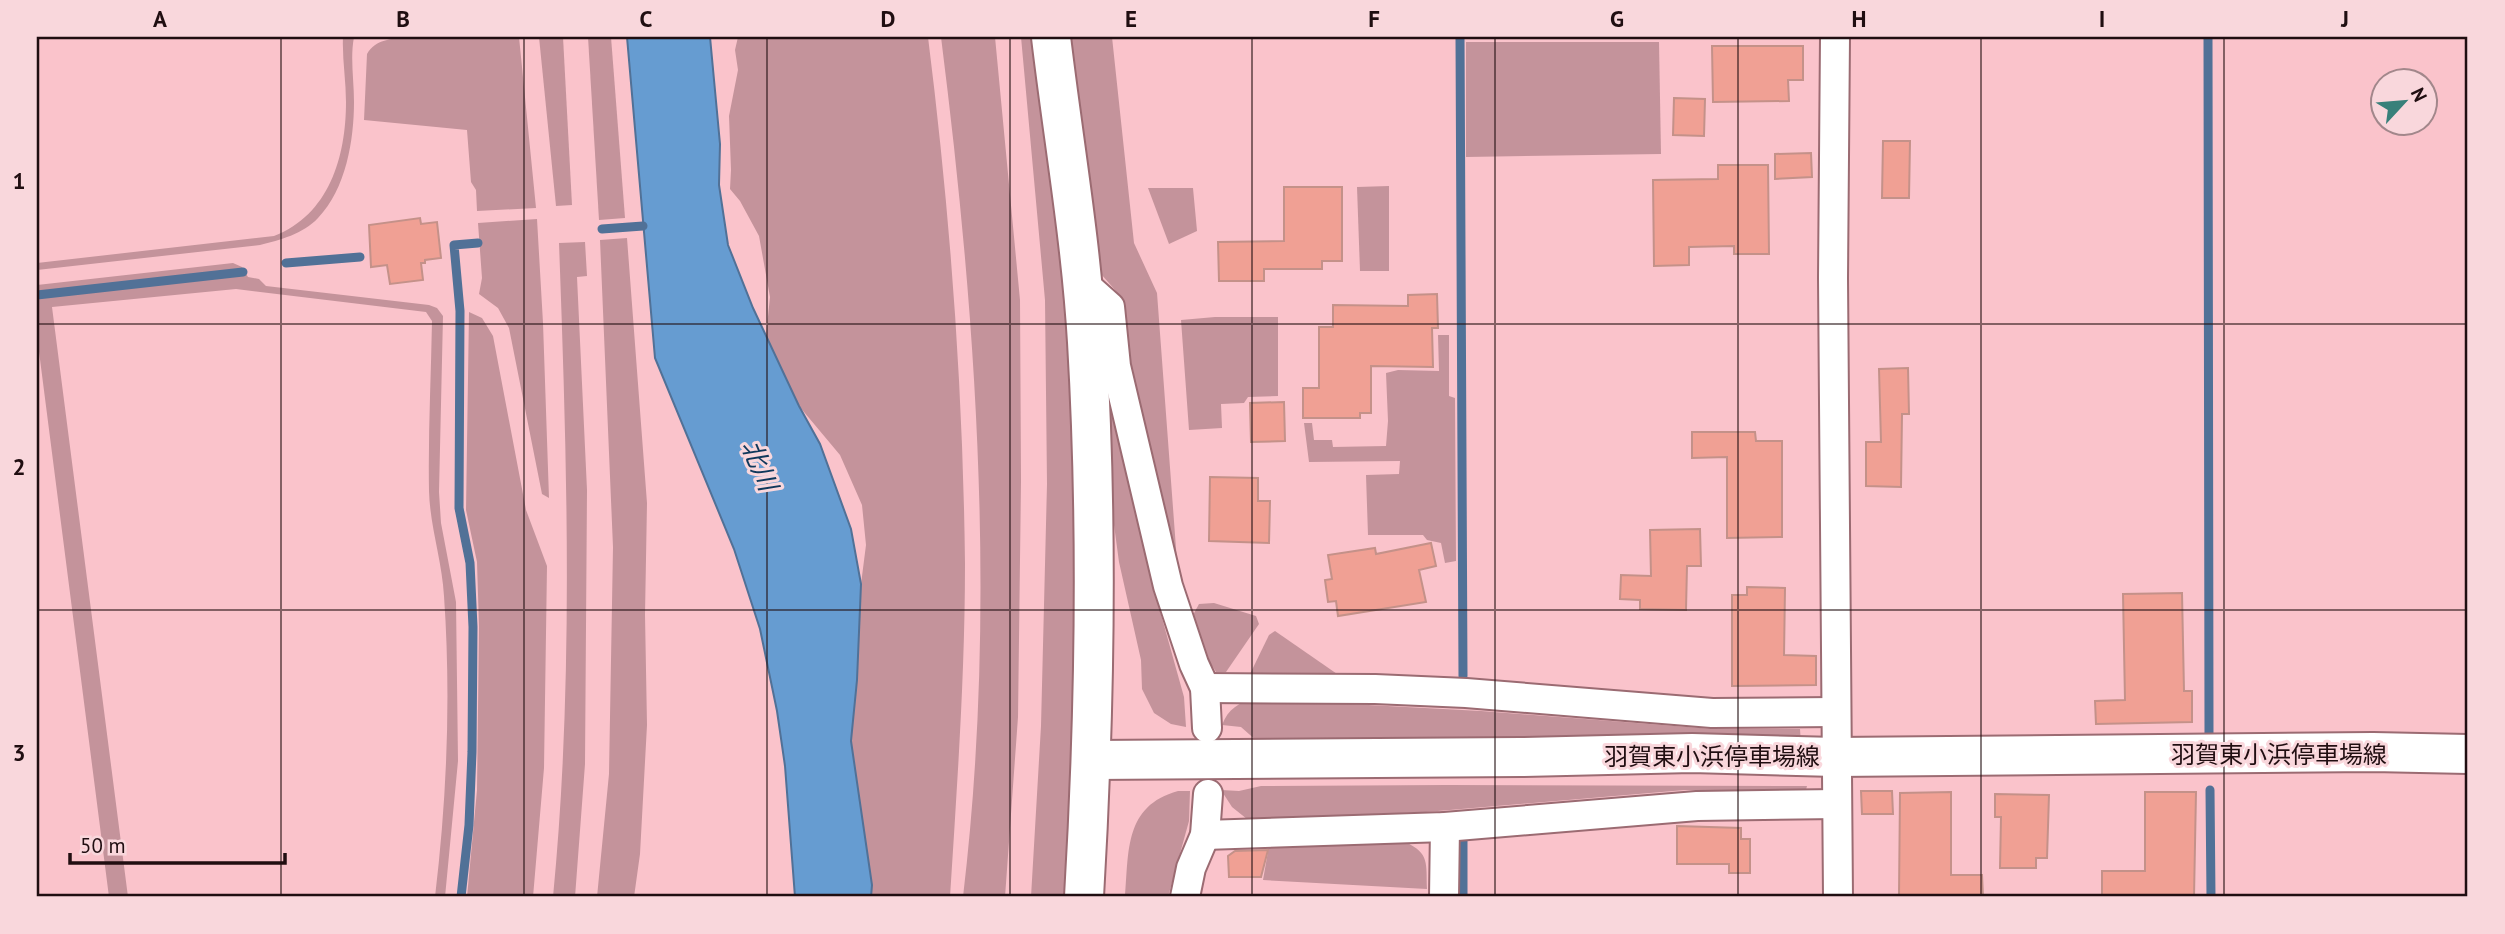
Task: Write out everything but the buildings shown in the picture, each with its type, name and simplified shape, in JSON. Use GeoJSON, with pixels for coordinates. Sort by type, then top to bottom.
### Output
{"type":"FeatureCollection","features":[{"type":"Feature","properties":{"kind":"main road"},"geometry":{"type":"LineString","coordinates":[[1051,37],[1087,342],[1096,618],[1092,760],[1084,897]]}},
{"type":"Feature","properties":{"kind":"main road","name":"羽賀東小浜停車場線"},"geometry":{"type":"LineString","coordinates":[[1092,760],[1692,753],[1835,757],[2359,752],[2468,754]]}},
{"type":"Feature","properties":{"kind":"street"},"geometry":{"type":"LineString","coordinates":[[1835,37],[1833,278],[1838,897]]}},
{"type":"Feature","properties":{"kind":"street"},"geometry":{"type":"LineString","coordinates":[[1082,282],[1110,307],[1116,366],[1168,586],[1194,664],[1205,688],[1207,728]]}},
{"type":"Feature","properties":{"kind":"street"},"geometry":{"type":"LineString","coordinates":[[1205,688],[1375,689],[1466,693],[1712,713],[1835,712]]}},
{"type":"Feature","properties":{"kind":"street"},"geometry":{"type":"LineString","coordinates":[[1185,897],[1191,868],[1205,835],[1208,794]]}},
{"type":"Feature","properties":{"kind":"street"},"geometry":{"type":"LineString","coordinates":[[1205,835],[1445,827],[1697,806],[1837,804]]}},
{"type":"Feature","properties":{"kind":"street"},"geometry":{"type":"LineString","coordinates":[[1444,897],[1445,827]]}},
{"type":"Feature","properties":{"kind":"shaded area"},"geometry":{"type":"Polygon","coordinates":[[[343,37],[354,37],[354,117],[350,148],[342,179],[335,193],[328,206],[312,224],[291,236],[260,245],[37,270],[37,263],[274,236],[293,226],[321,199],[338,163],[345,123],[343,37]]]}},
{"type":"Feature","properties":{"kind":"shaded area"},"geometry":{"type":"Polygon","coordinates":[[[407,37],[519,37],[536,208],[477,211],[476,190],[471,182],[467,130],[364,120],[367,54],[379,43],[407,37]]]}},
{"type":"Feature","properties":{"kind":"shaded area"},"geometry":{"type":"Polygon","coordinates":[[[539,37],[563,37],[572,205],[556,206],[539,37]]]}},
{"type":"Feature","properties":{"kind":"shaded area"},"geometry":{"type":"Polygon","coordinates":[[[588,37],[611,37],[625,218],[599,220],[588,37]]]}},
{"type":"Feature","properties":{"kind":"shaded area"},"geometry":{"type":"Polygon","coordinates":[[[738,37],[928,37],[954,300],[964,498],[964,648],[950,897],[871,897],[872,885],[851,741],[866,545],[862,505],[840,455],[799,406],[766,336],[770,297],[759,236],[740,201],[730,189],[729,116],[738,70],[735,50],[738,37]]]}},
{"type":"Feature","properties":{"kind":"shaded area"},"geometry":{"type":"Polygon","coordinates":[[[941,37],[995,37],[1020,300],[1018,717],[1005,897],[963,897],[979,682],[978,467],[964,251],[941,37]]]}},
{"type":"Feature","properties":{"kind":"shaded area"},"geometry":{"type":"Polygon","coordinates":[[[1021,37],[1041,37],[1072,379],[1076,527],[1075,675],[1064,897],[1031,897],[1041,726],[1047,484],[1045,300],[1021,37]]]}},
{"type":"Feature","properties":{"kind":"shaded area"},"geometry":{"type":"Polygon","coordinates":[[[1064,37],[1112,37],[1134,243],[1157,293],[1178,575],[1128,365],[1123,299],[1094,266],[1064,37]]]}},
{"type":"Feature","properties":{"kind":"shaded area"},"geometry":{"type":"Polygon","coordinates":[[[1466,42],[1659,42],[1661,154],[1466,157],[1466,42]]]}},
{"type":"Feature","properties":{"kind":"shaded area"},"geometry":{"type":"Polygon","coordinates":[[[1389,186],[1389,271],[1360,271],[1357,187],[1389,186]]]}},
{"type":"Feature","properties":{"kind":"shaded area"},"geometry":{"type":"Polygon","coordinates":[[[1148,188],[1193,188],[1197,231],[1169,244],[1148,188]]]}},
{"type":"Feature","properties":{"kind":"shaded area"},"geometry":{"type":"Polygon","coordinates":[[[537,219],[549,498],[542,494],[509,328],[498,308],[479,294],[482,278],[478,223],[537,219]]]}},
{"type":"Feature","properties":{"kind":"shaded area"},"geometry":{"type":"Polygon","coordinates":[[[627,238],[647,503],[647,725],[640,854],[634,897],[597,897],[609,774],[613,547],[600,240],[627,238]]]}},
{"type":"Feature","properties":{"kind":"shaded area"},"geometry":{"type":"Polygon","coordinates":[[[585,242],[587,276],[577,277],[587,490],[585,764],[575,897],[553,897],[564,734],[567,571],[559,243],[585,242]]]}},
{"type":"Feature","properties":{"kind":"shaded area"},"geometry":{"type":"Polygon","coordinates":[[[233,263],[242,267],[248,277],[259,279],[266,286],[429,305],[437,308],[443,316],[439,492],[441,523],[456,602],[458,761],[445,897],[435,897],[445,784],[447,671],[443,583],[429,491],[432,321],[426,312],[236,289],[52,307],[128,897],[109,897],[37,336],[37,285],[233,263]]]}},
{"type":"Feature","properties":{"kind":"shaded area"},"geometry":{"type":"Polygon","coordinates":[[[469,312],[482,318],[493,336],[526,510],[547,566],[544,768],[533,897],[467,897],[477,790],[479,627],[477,562],[466,510],[469,312]]]}},
{"type":"Feature","properties":{"kind":"shaded area"},"geometry":{"type":"Polygon","coordinates":[[[1278,317],[1278,396],[1248,397],[1244,403],[1221,404],[1222,428],[1189,430],[1181,320],[1278,317]]]}},
{"type":"Feature","properties":{"kind":"shaded area"},"geometry":{"type":"Polygon","coordinates":[[[1438,335],[1449,335],[1449,396],[1455,398],[1456,561],[1445,563],[1441,543],[1427,540],[1423,535],[1368,535],[1366,475],[1399,474],[1400,461],[1309,462],[1304,423],[1312,423],[1314,440],[1332,440],[1333,447],[1386,446],[1386,373],[1398,370],[1439,371],[1438,335]]]}},
{"type":"Feature","properties":{"kind":"shaded area"},"geometry":{"type":"Polygon","coordinates":[[[1107,370],[1155,593],[1184,697],[1186,727],[1171,724],[1154,713],[1142,689],[1141,660],[1119,562],[1108,480],[1107,370]]]}},
{"type":"Feature","properties":{"kind":"shaded area"},"geometry":{"type":"Polygon","coordinates":[[[1214,603],[1256,616],[1259,624],[1226,672],[1216,672],[1205,654],[1193,615],[1199,604],[1214,603]]]}},
{"type":"Feature","properties":{"kind":"shaded area"},"geometry":{"type":"Polygon","coordinates":[[[1275,631],[1340,676],[1250,674],[1269,635],[1275,631]]]}},
{"type":"Feature","properties":{"kind":"shaded area"},"geometry":{"type":"Polygon","coordinates":[[[1255,699],[1481,711],[1713,729],[1800,729],[1801,744],[1258,742],[1241,727],[1222,725],[1235,707],[1255,699]]]}},
{"type":"Feature","properties":{"kind":"shaded area"},"geometry":{"type":"Polygon","coordinates":[[[1261,786],[1807,786],[1806,790],[1685,790],[1426,812],[1247,819],[1232,807],[1221,790],[1239,791],[1261,786]]]}},
{"type":"Feature","properties":{"kind":"shaded area"},"geometry":{"type":"Polygon","coordinates":[[[1178,791],[1190,791],[1189,821],[1168,897],[1125,897],[1129,847],[1139,819],[1148,807],[1160,798],[1178,791]]]}},
{"type":"Feature","properties":{"kind":"shaded area"},"geometry":{"type":"Polygon","coordinates":[[[1405,842],[1423,855],[1427,889],[1263,880],[1269,846],[1405,842]]]}},
{"type":"Feature","properties":{"kind":"water","name":"北川"},"geometry":{"type":"Polygon","coordinates":[[[627,37],[710,37],[720,144],[719,185],[728,245],[753,308],[820,444],[851,529],[861,584],[857,680],[851,741],[872,885],[871,897],[795,897],[785,766],[760,629],[734,549],[655,358],[627,37]]]}},
{"type":"Feature","properties":{"kind":"waterway"},"geometry":{"type":"LineString","coordinates":[[1460,37],[1463,676]]}},
{"type":"Feature","properties":{"kind":"waterway"},"geometry":{"type":"LineString","coordinates":[[2208,37],[2209,737]]}},
{"type":"Feature","properties":{"kind":"waterway"},"geometry":{"type":"LineString","coordinates":[[602,229],[643,226]]}},
{"type":"Feature","properties":{"kind":"waterway"},"geometry":{"type":"LineString","coordinates":[[461,897],[469,825],[473,627],[470,563],[459,508],[460,311],[454,245],[478,243]]}},
{"type":"Feature","properties":{"kind":"waterway"},"geometry":{"type":"LineString","coordinates":[[286,263],[360,257]]}},
{"type":"Feature","properties":{"kind":"waterway"},"geometry":{"type":"LineString","coordinates":[[37,295],[243,272]]}},
{"type":"Feature","properties":{"kind":"waterway"},"geometry":{"type":"LineString","coordinates":[[2210,790],[2211,897]]}},
{"type":"Feature","properties":{"kind":"waterway"},"geometry":{"type":"LineString","coordinates":[[1463,841],[1463,897]]}}]}
